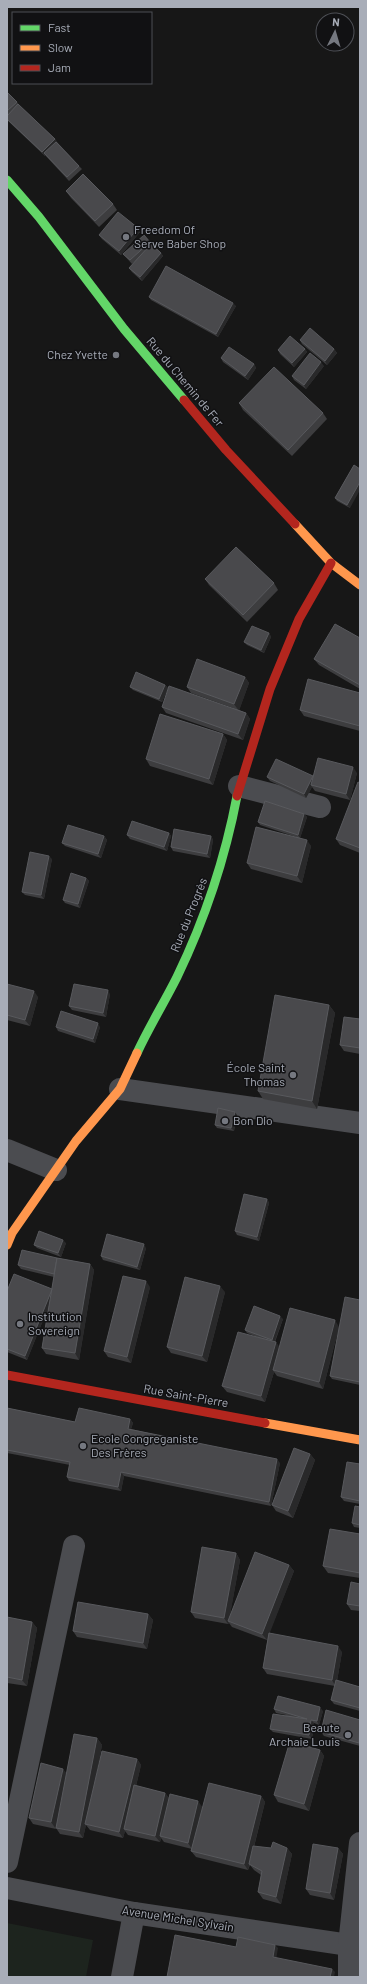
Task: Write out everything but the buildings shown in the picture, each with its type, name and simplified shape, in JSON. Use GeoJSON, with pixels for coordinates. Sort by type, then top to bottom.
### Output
{"type":"FeatureCollection","features":[{"type":"Feature","properties":{"kind":"street","name":"Rue du Chemin de Fer"},"geometry":{"type":"LineString","coordinates":[[7,180],[39,218],[124,329],[226,450],[331,563],[360,585]]}},
{"type":"Feature","properties":{"kind":"street","name":"Rue du Progrès"},"geometry":{"type":"LineString","coordinates":[[7,1245],[12,1232],[76,1141],[120,1089],[139,1049],[177,977],[215,887],[230,834],[239,786],[270,689],[299,619],[331,563]]}},
{"type":"Feature","properties":{"kind":"street"},"geometry":{"type":"LineString","coordinates":[[239,786],[320,807]]}},
{"type":"Feature","properties":{"kind":"street"},"geometry":{"type":"LineString","coordinates":[[120,1089],[360,1123]]}},
{"type":"Feature","properties":{"kind":"street"},"geometry":{"type":"LineString","coordinates":[[7,1150],[56,1170]]}},
{"type":"Feature","properties":{"kind":"street","name":"Rue Saint-Pierre"},"geometry":{"type":"LineString","coordinates":[[7,1375],[360,1440]]}},
{"type":"Feature","properties":{"kind":"street"},"geometry":{"type":"LineString","coordinates":[[7,1862],[74,1546]]}},
{"type":"Feature","properties":{"kind":"street"},"geometry":{"type":"LineString","coordinates":[[349,1977],[349,1945],[360,1843]]}},
{"type":"Feature","properties":{"kind":"street","name":"Avenue Michel Sylvain"},"geometry":{"type":"LineString","coordinates":[[7,1888],[134,1913],[349,1945]]}},
{"type":"Feature","properties":{"kind":"street"},"geometry":{"type":"LineString","coordinates":[[122,1977],[134,1913]]}},
{"type":"Feature","properties":{"kind":"shaded area"},"geometry":{"type":"Polygon","coordinates":[[[7,1923],[93,1940],[86,1977],[7,1977],[7,1923]]]}},
{"type":"Feature","properties":{"kind":"traffic: fast"},"geometry":{"type":"LineString","coordinates":[[7,180],[39,217],[124,329],[184,400]]}},
{"type":"Feature","properties":{"kind":"traffic: fast"},"geometry":{"type":"LineString","coordinates":[[137,1053],[177,977],[205,911],[220,866],[237,796]]}},
{"type":"Feature","properties":{"kind":"traffic: slow"},"geometry":{"type":"LineString","coordinates":[[295,524],[331,563],[360,585]]}},
{"type":"Feature","properties":{"kind":"traffic: slow"},"geometry":{"type":"LineString","coordinates":[[7,1245],[12,1233],[76,1141],[120,1089],[137,1053]]}},
{"type":"Feature","properties":{"kind":"traffic: slow"},"geometry":{"type":"LineString","coordinates":[[265,1423],[360,1440]]}},
{"type":"Feature","properties":{"kind":"traffic: jam"},"geometry":{"type":"LineString","coordinates":[[184,400],[226,450],[295,524]]}},
{"type":"Feature","properties":{"kind":"traffic: jam"},"geometry":{"type":"LineString","coordinates":[[237,796],[270,689],[299,619],[331,563]]}},
{"type":"Feature","properties":{"kind":"traffic: jam"},"geometry":{"type":"LineString","coordinates":[[7,1375],[265,1423]]}},
{"type":"Feature","properties":{"kind":"place","name":"Freedom Of Serve Baber Shop"},"geometry":{"type":"Point","coordinates":[126,237]}},
{"type":"Feature","properties":{"kind":"place","name":"Chez Yvette"},"geometry":{"type":"Point","coordinates":[116,355]}},
{"type":"Feature","properties":{"kind":"place","name":"École Saint Thomas"},"geometry":{"type":"Point","coordinates":[293,1075]}},
{"type":"Feature","properties":{"kind":"place","name":"Bon Dlo"},"geometry":{"type":"Point","coordinates":[225,1121]}},
{"type":"Feature","properties":{"kind":"place","name":"Institution Sovereign"},"geometry":{"type":"Point","coordinates":[20,1324]}},
{"type":"Feature","properties":{"kind":"place","name":"Ecole Congreganiste Des Frères"},"geometry":{"type":"Point","coordinates":[83,1446]}},
{"type":"Feature","properties":{"kind":"place","name":"Beaute Archaie Louis"},"geometry":{"type":"Point","coordinates":[348,1735]}}]}
